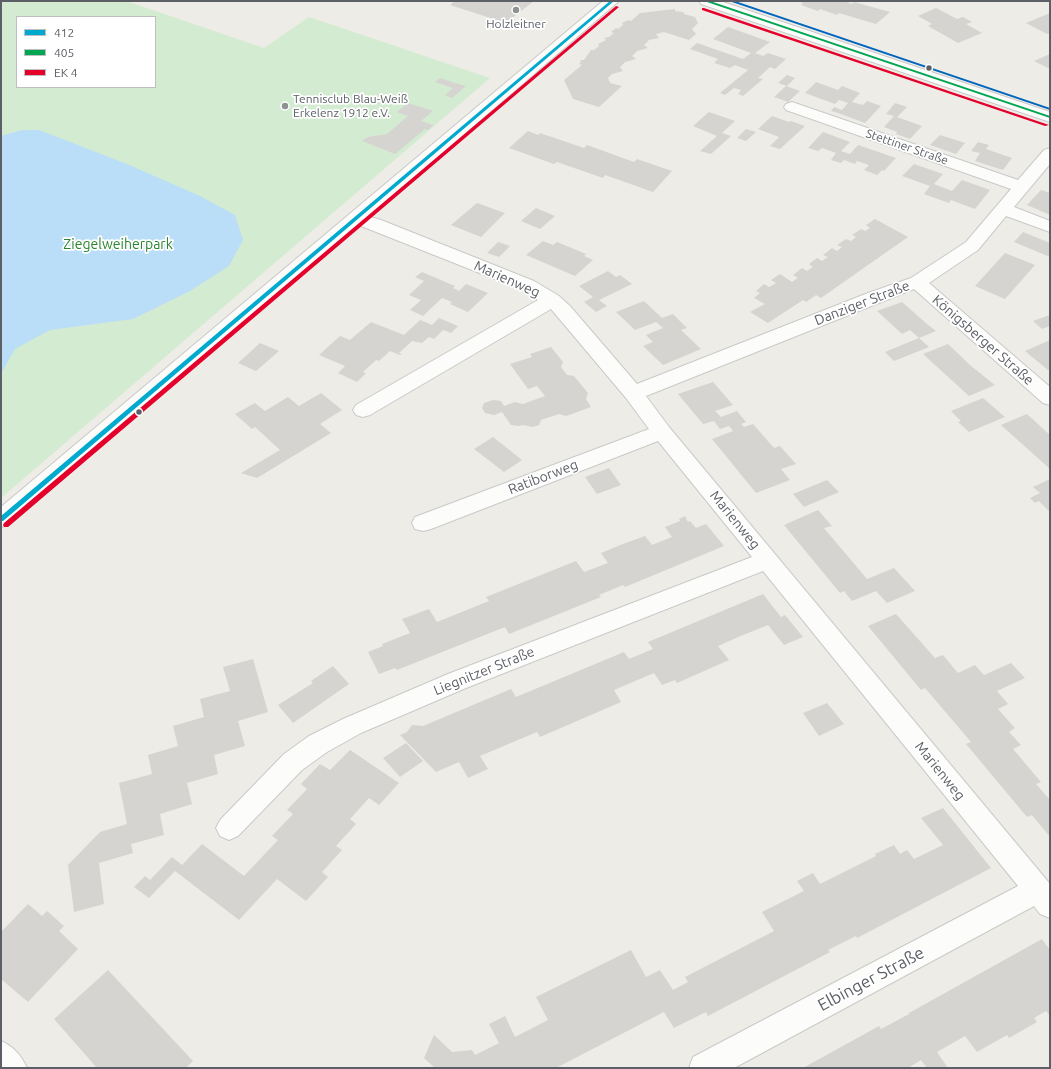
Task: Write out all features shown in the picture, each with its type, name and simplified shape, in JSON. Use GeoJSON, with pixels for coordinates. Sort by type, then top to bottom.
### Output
{"type":"FeatureCollection","features":[{"type":"Feature","properties":{"kind":"street"},"geometry":{"type":"LineString","coordinates":[[1,519],[612,1]]}},
{"type":"Feature","properties":{"kind":"street"},"geometry":{"type":"LineString","coordinates":[[706,1],[1050,117]]}},
{"type":"Feature","properties":{"kind":"street","name":"Stettiner Straße"},"geometry":{"type":"LineString","coordinates":[[792,107],[1022,187]]}},
{"type":"Feature","properties":{"kind":"street","name":"Danziger Straße"},"geometry":{"type":"LineString","coordinates":[[633,393],[875,297],[917,282],[972,246],[1050,153]]}},
{"type":"Feature","properties":{"kind":"street"},"geometry":{"type":"LineString","coordinates":[[1003,209],[1050,227]]}},
{"type":"Feature","properties":{"kind":"street","name":"Marienweg"},"geometry":{"type":"LineString","coordinates":[[357,218],[527,286],[552,300],[633,393],[662,432],[1044,898]]}},
{"type":"Feature","properties":{"kind":"street","name":"Königsberger Straße"},"geometry":{"type":"LineString","coordinates":[[917,282],[1050,398]]}},
{"type":"Feature","properties":{"kind":"street"},"geometry":{"type":"LineString","coordinates":[[363,410],[552,300]]}},
{"type":"Feature","properties":{"kind":"street","name":"Ratiborweg"},"geometry":{"type":"LineString","coordinates":[[423,523],[662,432]]}},
{"type":"Feature","properties":{"kind":"street","name":"Liegnitzer Straße"},"geometry":{"type":"LineString","coordinates":[[229,828],[292,762],[318,744],[352,726],[457,681],[767,560]]}},
{"type":"Feature","properties":{"kind":"street","name":"Elbinger Straße"},"geometry":{"type":"LineString","coordinates":[[704,1068],[1044,898]]}},
{"type":"Feature","properties":{"kind":"street"},"geometry":{"type":"LineString","coordinates":[[1,1056],[12,1068]]}},
{"type":"Feature","properties":{"kind":"green space","name":"Ziegelweiherpark"},"geometry":{"type":"Polygon","coordinates":[[[1,1],[126,1],[264,48],[309,17],[490,78],[1,498],[1,1]]]}},
{"type":"Feature","properties":{"kind":"water"},"geometry":{"type":"Polygon","coordinates":[[[22,130],[39,130],[127,164],[200,196],[235,215],[243,240],[229,266],[190,291],[133,319],[50,330],[15,349],[1,374],[1,136],[22,130]]]}},
{"type":"Feature","properties":{"kind":"building"},"geometry":{"type":"Polygon","coordinates":[[[455,1],[534,1],[506,23],[450,5],[455,1]]]}},
{"type":"Feature","properties":{"kind":"building"},"geometry":{"type":"Polygon","coordinates":[[[797,1],[844,1],[852,4],[854,2],[890,12],[876,24],[839,13],[837,15],[820,9],[818,11],[801,5],[803,3],[797,1]]]}},
{"type":"Feature","properties":{"kind":"building"},"geometry":{"type":"Polygon","coordinates":[[[936,8],[957,19],[963,17],[972,22],[966,24],[982,33],[958,43],[928,26],[932,24],[918,16],[936,8]]]}},
{"type":"Feature","properties":{"kind":"building"},"geometry":{"type":"Polygon","coordinates":[[[675,9],[675,11],[683,12],[684,14],[695,17],[698,23],[692,29],[696,34],[689,40],[664,32],[656,34],[659,38],[649,40],[644,45],[648,48],[637,51],[632,56],[636,59],[625,62],[620,67],[623,71],[612,74],[608,78],[610,83],[622,86],[599,107],[573,99],[564,80],[582,65],[579,64],[581,62],[580,60],[584,60],[591,50],[594,50],[599,46],[598,44],[606,40],[604,38],[609,37],[614,33],[611,32],[623,25],[622,23],[628,20],[631,21],[640,13],[675,9]]]}},
{"type":"Feature","properties":{"kind":"building"},"geometry":{"type":"Polygon","coordinates":[[[1050,13],[1050,33],[1047,34],[1026,23],[1050,13]]]}},
{"type":"Feature","properties":{"kind":"building"},"geometry":{"type":"Polygon","coordinates":[[[728,27],[770,42],[755,53],[763,56],[768,53],[786,59],[775,69],[770,67],[758,78],[763,79],[743,96],[738,94],[741,90],[734,88],[725,95],[720,93],[748,70],[735,65],[730,68],[714,63],[718,59],[690,49],[697,43],[743,59],[751,53],[713,39],[728,27]]]}},
{"type":"Feature","properties":{"kind":"building"},"geometry":{"type":"Polygon","coordinates":[[[1050,54],[1050,69],[1034,61],[1050,54]]]}},
{"type":"Feature","properties":{"kind":"building"},"geometry":{"type":"Polygon","coordinates":[[[787,75],[795,78],[787,86],[778,83],[787,75]]]}},
{"type":"Feature","properties":{"kind":"building"},"geometry":{"type":"Polygon","coordinates":[[[440,78],[466,86],[452,98],[445,95],[453,88],[435,82],[440,78]]]}},
{"type":"Feature","properties":{"kind":"building"},"geometry":{"type":"Polygon","coordinates":[[[816,82],[838,90],[842,86],[860,93],[852,102],[863,105],[867,101],[881,106],[865,123],[831,111],[834,107],[842,110],[848,103],[839,100],[835,104],[805,93],[816,82]]]}},
{"type":"Feature","properties":{"kind":"building"},"geometry":{"type":"Polygon","coordinates":[[[786,86],[800,91],[788,102],[774,97],[786,86]]]}},
{"type":"Feature","properties":{"kind":"building"},"geometry":{"type":"Polygon","coordinates":[[[408,103],[433,111],[421,121],[433,125],[428,130],[425,129],[395,154],[362,141],[368,137],[387,134],[408,116],[397,112],[408,103]]]}},
{"type":"Feature","properties":{"kind":"building"},"geometry":{"type":"Polygon","coordinates":[[[895,103],[907,107],[897,117],[922,126],[910,139],[896,134],[897,132],[884,127],[894,116],[886,114],[895,103]]]}},
{"type":"Feature","properties":{"kind":"building"},"geometry":{"type":"Polygon","coordinates":[[[709,112],[735,121],[722,133],[731,136],[711,154],[700,151],[717,136],[693,126],[709,112]]]}},
{"type":"Feature","properties":{"kind":"building"},"geometry":{"type":"Polygon","coordinates":[[[772,116],[805,126],[780,149],[770,146],[779,137],[758,129],[772,116]]]}},
{"type":"Feature","properties":{"kind":"building"},"geometry":{"type":"Polygon","coordinates":[[[746,129],[756,132],[746,141],[737,138],[746,129]]]}},
{"type":"Feature","properties":{"kind":"building"},"geometry":{"type":"Polygon","coordinates":[[[528,131],[538,135],[540,133],[584,148],[587,145],[634,162],[637,159],[672,171],[653,192],[605,175],[603,178],[557,162],[554,164],[509,148],[528,131]]]}},
{"type":"Feature","properties":{"kind":"building"},"geometry":{"type":"Polygon","coordinates":[[[823,132],[850,142],[841,151],[850,154],[858,145],[896,158],[884,171],[882,170],[877,175],[864,170],[869,165],[857,161],[855,164],[844,160],[841,163],[831,160],[836,153],[822,148],[818,151],[808,148],[823,132]]]}},
{"type":"Feature","properties":{"kind":"building"},"geometry":{"type":"Polygon","coordinates":[[[940,135],[965,143],[956,154],[930,145],[940,135]]]}},
{"type":"Feature","properties":{"kind":"building"},"geometry":{"type":"Polygon","coordinates":[[[978,142],[989,145],[986,149],[1012,158],[1003,170],[975,161],[980,153],[971,151],[978,142]]]}},
{"type":"Feature","properties":{"kind":"building"},"geometry":{"type":"Polygon","coordinates":[[[914,164],[943,174],[934,184],[952,191],[962,180],[990,190],[975,209],[951,200],[949,203],[924,194],[930,186],[902,176],[914,164]]]}},
{"type":"Feature","properties":{"kind":"building"},"geometry":{"type":"Polygon","coordinates":[[[1041,190],[1050,193],[1050,215],[1027,205],[1041,190]]]}},
{"type":"Feature","properties":{"kind":"building"},"geometry":{"type":"Polygon","coordinates":[[[477,203],[505,213],[481,237],[451,225],[477,203]]]}},
{"type":"Feature","properties":{"kind":"building"},"geometry":{"type":"Polygon","coordinates":[[[536,208],[555,216],[540,229],[521,221],[536,208]]]}},
{"type":"Feature","properties":{"kind":"building"},"geometry":{"type":"Polygon","coordinates":[[[875,219],[908,237],[821,298],[816,295],[806,302],[803,300],[768,323],[750,312],[765,304],[754,298],[760,293],[756,291],[764,284],[769,287],[776,283],[771,280],[780,274],[792,282],[798,278],[793,275],[802,268],[807,271],[813,267],[809,264],[817,258],[822,261],[828,257],[823,255],[832,248],[837,251],[842,247],[837,245],[846,239],[851,241],[856,237],[852,235],[861,229],[865,231],[870,228],[866,225],[875,219]]]}},
{"type":"Feature","properties":{"kind":"building"},"geometry":{"type":"Polygon","coordinates":[[[1023,232],[1050,243],[1050,257],[1014,242],[1023,232]]]}},
{"type":"Feature","properties":{"kind":"building"},"geometry":{"type":"Polygon","coordinates":[[[543,241],[553,245],[557,242],[586,254],[584,256],[593,260],[575,276],[526,255],[543,241]]]}},
{"type":"Feature","properties":{"kind":"building"},"geometry":{"type":"Polygon","coordinates":[[[498,242],[510,246],[499,257],[487,253],[498,242]]]}},
{"type":"Feature","properties":{"kind":"building"},"geometry":{"type":"Polygon","coordinates":[[[1005,253],[1035,265],[1005,299],[975,286],[1005,253]]]}},
{"type":"Feature","properties":{"kind":"building"},"geometry":{"type":"Polygon","coordinates":[[[608,271],[616,277],[620,275],[632,284],[599,300],[607,306],[596,312],[584,302],[593,297],[579,286],[608,271]]]}},
{"type":"Feature","properties":{"kind":"building"},"geometry":{"type":"Polygon","coordinates":[[[422,272],[455,286],[453,288],[459,291],[466,284],[488,293],[468,312],[450,304],[452,302],[442,298],[423,316],[410,310],[421,300],[409,295],[424,281],[415,277],[422,272]]]}},
{"type":"Feature","properties":{"kind":"building"},"geometry":{"type":"Polygon","coordinates":[[[644,301],[662,318],[673,314],[687,328],[681,330],[701,349],[663,365],[643,346],[653,342],[646,335],[663,328],[656,322],[635,330],[616,312],[644,301]]]}},
{"type":"Feature","properties":{"kind":"building"},"geometry":{"type":"Polygon","coordinates":[[[902,302],[936,331],[919,338],[910,330],[902,334],[877,311],[902,302]]]}},
{"type":"Feature","properties":{"kind":"building"},"geometry":{"type":"Polygon","coordinates":[[[1050,315],[1050,326],[1042,329],[1033,321],[1050,315]]]}},
{"type":"Feature","properties":{"kind":"building"},"geometry":{"type":"Polygon","coordinates":[[[439,318],[458,326],[451,333],[443,330],[434,339],[429,337],[422,343],[412,341],[399,353],[402,354],[400,355],[390,351],[379,361],[376,360],[363,372],[366,373],[357,382],[338,373],[345,366],[319,355],[340,336],[350,340],[371,322],[404,335],[420,320],[432,325],[439,318]]]}},
{"type":"Feature","properties":{"kind":"building"},"geometry":{"type":"Polygon","coordinates":[[[919,338],[929,347],[894,361],[885,352],[919,338]]]}},
{"type":"Feature","properties":{"kind":"building"},"geometry":{"type":"Polygon","coordinates":[[[1050,340],[1050,369],[1048,370],[1025,351],[1050,340]]]}},
{"type":"Feature","properties":{"kind":"building"},"geometry":{"type":"Polygon","coordinates":[[[260,343],[279,351],[256,371],[238,363],[260,343]]]}},
{"type":"Feature","properties":{"kind":"building"},"geometry":{"type":"Polygon","coordinates":[[[948,344],[971,366],[995,385],[969,396],[923,354],[948,344]]]}},
{"type":"Feature","properties":{"kind":"building"},"geometry":{"type":"Polygon","coordinates":[[[551,347],[563,362],[561,367],[567,375],[574,376],[588,393],[586,399],[591,407],[566,416],[559,414],[541,420],[539,425],[533,427],[511,425],[502,412],[494,415],[485,413],[482,408],[484,403],[493,400],[501,401],[504,406],[515,402],[523,404],[545,396],[537,386],[528,389],[510,364],[532,357],[530,354],[551,347]]]}},
{"type":"Feature","properties":{"kind":"building"},"geometry":{"type":"Polygon","coordinates":[[[713,382],[733,405],[715,411],[721,417],[737,411],[746,422],[741,424],[744,427],[753,424],[774,448],[780,446],[796,464],[781,469],[790,480],[756,493],[712,439],[733,431],[729,426],[720,429],[714,421],[703,424],[678,394],[713,382]]]}},
{"type":"Feature","properties":{"kind":"building"},"geometry":{"type":"Polygon","coordinates":[[[321,393],[342,410],[320,424],[331,433],[257,478],[241,473],[280,450],[255,427],[252,429],[235,414],[255,403],[265,411],[288,397],[299,406],[321,393]]]}},
{"type":"Feature","properties":{"kind":"building"},"geometry":{"type":"Polygon","coordinates":[[[983,398],[1005,417],[969,432],[958,422],[961,421],[951,411],[983,398]]]}},
{"type":"Feature","properties":{"kind":"building"},"geometry":{"type":"Polygon","coordinates":[[[1027,414],[1050,435],[1050,469],[1001,425],[1027,414]]]}},
{"type":"Feature","properties":{"kind":"building"},"geometry":{"type":"Polygon","coordinates":[[[493,437],[522,460],[504,472],[474,449],[493,437]]]}},
{"type":"Feature","properties":{"kind":"building"},"geometry":{"type":"Polygon","coordinates":[[[609,468],[621,485],[597,494],[585,477],[609,468]]]}},
{"type":"Feature","properties":{"kind":"building"},"geometry":{"type":"Polygon","coordinates":[[[1050,479],[1050,512],[1039,501],[1035,503],[1030,498],[1040,493],[1033,487],[1050,479]]]}},
{"type":"Feature","properties":{"kind":"building"},"geometry":{"type":"Polygon","coordinates":[[[827,480],[839,492],[804,507],[793,494],[827,480]]]}},
{"type":"Feature","properties":{"kind":"building"},"geometry":{"type":"Polygon","coordinates":[[[818,510],[832,526],[824,528],[867,579],[894,568],[915,591],[887,603],[876,591],[852,601],[844,591],[840,593],[784,525],[818,510]]]}},
{"type":"Feature","properties":{"kind":"building"},"geometry":{"type":"Polygon","coordinates":[[[685,516],[688,522],[690,521],[696,528],[706,524],[724,546],[625,587],[623,585],[599,595],[601,597],[509,634],[505,627],[397,670],[395,668],[379,674],[368,652],[383,646],[382,644],[410,633],[402,619],[429,609],[437,622],[489,601],[486,597],[576,561],[584,572],[608,563],[601,553],[623,544],[645,536],[652,545],[672,537],[665,527],[680,521],[679,519],[685,516]]]}},
{"type":"Feature","properties":{"kind":"building"},"geometry":{"type":"Polygon","coordinates":[[[763,594],[781,617],[785,615],[803,637],[784,645],[768,625],[743,635],[718,646],[729,660],[677,683],[675,680],[662,685],[654,673],[614,690],[621,702],[540,737],[537,732],[480,756],[488,769],[468,778],[459,762],[436,772],[400,735],[407,732],[412,725],[423,726],[511,689],[516,697],[624,652],[629,659],[653,649],[648,642],[763,594]]]}},
{"type":"Feature","properties":{"kind":"building"},"geometry":{"type":"Polygon","coordinates":[[[896,614],[935,658],[943,655],[958,673],[975,665],[984,675],[1011,663],[1025,678],[997,691],[1008,704],[998,709],[1015,728],[1009,732],[1021,745],[1013,749],[1041,782],[1036,784],[1050,800],[1050,837],[1032,815],[1027,817],[966,744],[971,742],[925,688],[921,690],[868,626],[896,614]]]}},
{"type":"Feature","properties":{"kind":"building"},"geometry":{"type":"Polygon","coordinates":[[[253,659],[268,712],[238,721],[245,746],[214,755],[218,774],[187,783],[192,804],[160,814],[164,835],[131,844],[133,853],[99,863],[104,904],[74,912],[68,865],[100,832],[127,824],[119,783],[152,774],[148,755],[178,746],[173,726],[204,717],[200,699],[230,691],[223,667],[253,659]]]}},
{"type":"Feature","properties":{"kind":"building"},"geometry":{"type":"Polygon","coordinates":[[[333,666],[349,684],[293,723],[278,705],[313,683],[311,681],[333,666]]]}},
{"type":"Feature","properties":{"kind":"building"},"geometry":{"type":"Polygon","coordinates":[[[827,703],[844,724],[819,736],[803,713],[827,703]]]}},
{"type":"Feature","properties":{"kind":"building"},"geometry":{"type":"Polygon","coordinates":[[[406,743],[423,761],[400,777],[383,758],[406,743]]]}},
{"type":"Feature","properties":{"kind":"building"},"geometry":{"type":"Polygon","coordinates":[[[350,750],[399,783],[379,805],[369,798],[350,819],[356,824],[336,846],[342,850],[322,872],[328,877],[306,901],[277,879],[239,920],[175,871],[149,898],[134,887],[145,876],[150,880],[172,857],[182,865],[202,844],[244,876],[278,840],[272,836],[293,814],[287,810],[307,789],[301,784],[320,764],[330,770],[350,750]]]}},
{"type":"Feature","properties":{"kind":"building"},"geometry":{"type":"Polygon","coordinates":[[[943,808],[991,868],[857,938],[856,936],[828,950],[830,952],[708,1016],[706,1012],[674,1028],[664,1012],[556,1068],[435,1068],[424,1058],[434,1035],[452,1052],[472,1050],[475,1055],[499,1043],[489,1024],[505,1016],[515,1037],[548,1020],[536,997],[631,950],[646,977],[660,970],[673,990],[688,982],[685,977],[774,931],[762,912],[804,891],[797,881],[813,873],[820,884],[876,856],[875,854],[894,845],[900,854],[907,850],[914,859],[943,845],[921,818],[943,808]]]}},
{"type":"Feature","properties":{"kind":"building"},"geometry":{"type":"Polygon","coordinates":[[[28,904],[42,916],[47,911],[64,926],[59,931],[78,949],[28,1002],[1,979],[1,932],[28,904]]]}},
{"type":"Feature","properties":{"kind":"building"},"geometry":{"type":"Polygon","coordinates":[[[1042,939],[1050,950],[1050,1016],[1046,1011],[1034,1018],[1037,1022],[1009,1038],[1007,1035],[977,1052],[965,1036],[937,1052],[948,1068],[927,1068],[921,1060],[908,1068],[803,1068],[879,1026],[881,1029],[909,1014],[1042,939]]]}},
{"type":"Feature","properties":{"kind":"building"},"geometry":{"type":"Polygon","coordinates":[[[108,970],[193,1061],[186,1068],[97,1068],[54,1019],[108,970]]]}},
{"type":"Feature","properties":{"kind":"transit line","name":"412"},"geometry":{"type":"LineString","coordinates":[[1,519],[612,1]]}},
{"type":"Feature","properties":{"kind":"transit line","name":"405"},"geometry":{"type":"LineString","coordinates":[[706,1],[1050,117]]}},
{"type":"Feature","properties":{"kind":"transit line"},"geometry":{"type":"LineString","coordinates":[[731,1],[1050,109]]}},
{"type":"Feature","properties":{"kind":"transit line"},"geometry":{"type":"LineString","coordinates":[[6,525],[617,7]]}},
{"type":"Feature","properties":{"kind":"transit line"},"geometry":{"type":"LineString","coordinates":[[703,9],[1047,125]]}},
{"type":"Feature","properties":{"kind":"place","name":"Holzleitner"},"geometry":{"type":"Point","coordinates":[516,10]}},
{"type":"Feature","properties":{"kind":"place","name":"Tennisclub Blau-Weiß Erkelenz 1912 e.V."},"geometry":{"type":"Point","coordinates":[285,106]}}]}
